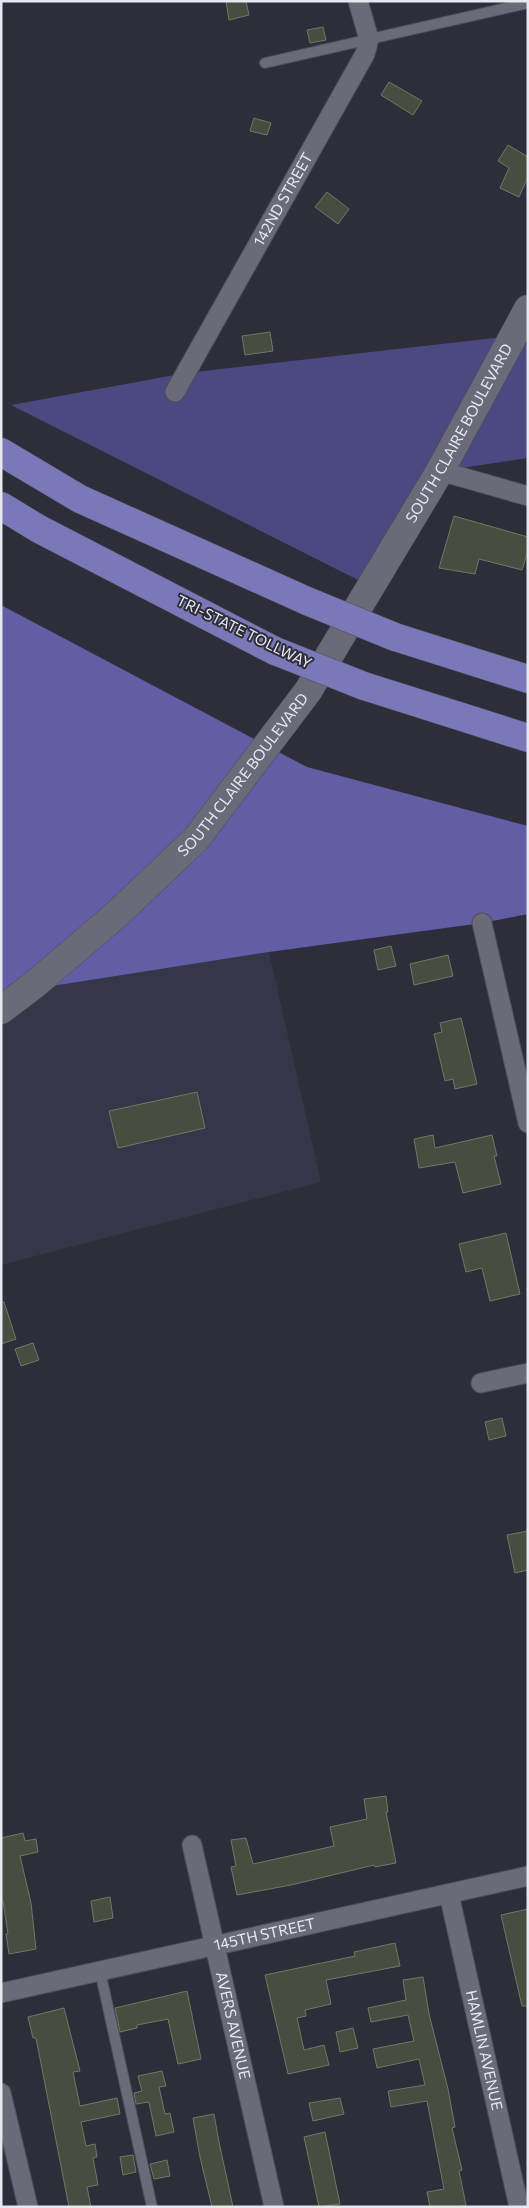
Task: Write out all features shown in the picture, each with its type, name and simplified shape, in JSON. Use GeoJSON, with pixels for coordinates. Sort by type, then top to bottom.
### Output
{"type":"FeatureCollection","features":[{"type":"Feature","properties":{"kind":"highway"},"geometry":{"type":"LineString","coordinates":[[1,452],[80,499],[306,601],[395,637],[528,679]]}},
{"type":"Feature","properties":{"kind":"highway","name":"TRI-STATE TOLLWAY"},"geometry":{"type":"LineString","coordinates":[[1,506],[39,529],[275,651],[364,686],[528,738]]}},
{"type":"Feature","properties":{"kind":"street"},"geometry":{"type":"LineString","coordinates":[[358,1],[368,39]]}},
{"type":"Feature","properties":{"kind":"street","name":"142ND STREET"},"geometry":{"type":"LineString","coordinates":[[175,392],[365,54],[368,39]]}},
{"type":"Feature","properties":{"kind":"street","name":"SOUTH CLAIRE BOULEVARD"},"geometry":{"type":"LineString","coordinates":[[1,1010],[34,985],[116,915],[196,839],[308,691],[440,471],[528,309]]}},
{"type":"Feature","properties":{"kind":"street"},"geometry":{"type":"LineString","coordinates":[[440,471],[528,496]]}},
{"type":"Feature","properties":{"kind":"street"},"geometry":{"type":"LineString","coordinates":[[482,923],[528,1123]]}},
{"type":"Feature","properties":{"kind":"street"},"geometry":{"type":"LineString","coordinates":[[481,1383],[528,1373]]}},
{"type":"Feature","properties":{"kind":"street","name":"AVERS AVENUE"},"geometry":{"type":"LineString","coordinates":[[192,1845],[274,2207]]}},
{"type":"Feature","properties":{"kind":"street","name":"145TH STREET"},"geometry":{"type":"LineString","coordinates":[[1,1993],[528,1876]]}},
{"type":"Feature","properties":{"kind":"street","name":"HAMLIN AVENUE"},"geometry":{"type":"LineString","coordinates":[[449,1894],[519,2207]]}},
{"type":"Feature","properties":{"kind":"street"},"geometry":{"type":"LineString","coordinates":[[1,2093],[28,2207]]}},
{"type":"Feature","properties":{"kind":"lane"},"geometry":{"type":"LineString","coordinates":[[265,63],[528,3]]}},
{"type":"Feature","properties":{"kind":"lane"},"geometry":{"type":"LineString","coordinates":[[100,1971],[152,2207]]}},
{"type":"Feature","properties":{"kind":"shaded area"},"geometry":{"type":"Polygon","coordinates":[[[513,336],[528,346],[528,458],[440,471],[370,586],[11,405],[186,373],[513,336]]]}},
{"type":"Feature","properties":{"kind":"shaded area"},"geometry":{"type":"Polygon","coordinates":[[[1,605],[307,767],[528,826],[528,914],[482,923],[269,952],[1,994],[1,605]]]}},
{"type":"Feature","properties":{"kind":"shaded area"},"geometry":{"type":"Polygon","coordinates":[[[269,952],[321,1182],[1,1265],[1,1018],[42,987],[269,952]]]}},
{"type":"Feature","properties":{"kind":"building"},"geometry":{"type":"Polygon","coordinates":[[[226,1],[246,1],[249,15],[229,20],[226,1]]]}},
{"type":"Feature","properties":{"kind":"building"},"geometry":{"type":"Polygon","coordinates":[[[323,27],[326,40],[310,43],[307,30],[323,27]]]}},
{"type":"Feature","properties":{"kind":"building"},"geometry":{"type":"Polygon","coordinates":[[[389,82],[422,101],[413,115],[381,95],[389,82]]]}},
{"type":"Feature","properties":{"kind":"building"},"geometry":{"type":"Polygon","coordinates":[[[254,118],[271,123],[267,135],[250,131],[254,118]]]}},
{"type":"Feature","properties":{"kind":"building"},"geometry":{"type":"Polygon","coordinates":[[[508,145],[528,157],[528,177],[519,197],[500,188],[509,168],[498,161],[508,145]]]}},
{"type":"Feature","properties":{"kind":"building"},"geometry":{"type":"Polygon","coordinates":[[[327,192],[349,209],[338,224],[315,207],[327,192]]]}},
{"type":"Feature","properties":{"kind":"building"},"geometry":{"type":"Polygon","coordinates":[[[270,332],[273,351],[245,355],[242,336],[270,332]]]}},
{"type":"Feature","properties":{"kind":"building"},"geometry":{"type":"Polygon","coordinates":[[[454,516],[528,537],[528,551],[522,570],[479,559],[475,574],[439,568],[454,516]]]}},
{"type":"Feature","properties":{"kind":"building"},"geometry":{"type":"Polygon","coordinates":[[[391,946],[396,966],[378,970],[374,950],[391,946]]]}},
{"type":"Feature","properties":{"kind":"building"},"geometry":{"type":"Polygon","coordinates":[[[448,955],[453,976],[414,985],[410,964],[448,955]]]}},
{"type":"Feature","properties":{"kind":"building"},"geometry":{"type":"Polygon","coordinates":[[[461,1018],[477,1084],[455,1089],[453,1079],[445,1081],[434,1034],[442,1032],[440,1023],[461,1018]]]}},
{"type":"Feature","properties":{"kind":"building"},"geometry":{"type":"Polygon","coordinates":[[[197,1092],[205,1128],[118,1148],[109,1111],[197,1092]]]}},
{"type":"Feature","properties":{"kind":"building"},"geometry":{"type":"Polygon","coordinates":[[[433,1135],[435,1148],[492,1135],[497,1156],[494,1156],[501,1184],[463,1193],[455,1162],[419,1168],[414,1139],[433,1135]]]}},
{"type":"Feature","properties":{"kind":"building"},"geometry":{"type":"Polygon","coordinates":[[[506,1233],[520,1294],[490,1301],[482,1268],[466,1272],[459,1244],[506,1233]]]}},
{"type":"Feature","properties":{"kind":"building"},"geometry":{"type":"Polygon","coordinates":[[[1,1302],[4,1302],[16,1339],[1,1344],[1,1302]]]}},
{"type":"Feature","properties":{"kind":"building"},"geometry":{"type":"Polygon","coordinates":[[[33,1343],[39,1360],[21,1366],[15,1349],[33,1343]]]}},
{"type":"Feature","properties":{"kind":"building"},"geometry":{"type":"Polygon","coordinates":[[[502,1418],[506,1436],[489,1440],[485,1422],[502,1418]]]}},
{"type":"Feature","properties":{"kind":"building"},"geometry":{"type":"Polygon","coordinates":[[[528,1531],[528,1570],[515,1573],[507,1535],[528,1531]]]}},
{"type":"Feature","properties":{"kind":"building"},"geometry":{"type":"Polygon","coordinates":[[[386,1796],[388,1812],[386,1812],[396,1863],[375,1867],[374,1865],[291,1885],[237,1895],[231,1867],[236,1866],[231,1840],[246,1838],[253,1864],[334,1846],[330,1827],[367,1819],[364,1799],[386,1796]]]}},
{"type":"Feature","properties":{"kind":"building"},"geometry":{"type":"Polygon","coordinates":[[[23,1833],[25,1841],[36,1839],[38,1852],[20,1856],[31,1903],[36,1949],[9,1954],[6,1934],[8,1934],[3,1901],[1,1901],[1,1838],[23,1833]]]}},
{"type":"Feature","properties":{"kind":"building"},"geometry":{"type":"Polygon","coordinates":[[[110,1897],[113,1918],[94,1922],[91,1901],[110,1897]]]}},
{"type":"Feature","properties":{"kind":"building"},"geometry":{"type":"Polygon","coordinates":[[[528,1909],[528,2006],[522,2006],[501,1915],[528,1909]]]}},
{"type":"Feature","properties":{"kind":"building"},"geometry":{"type":"Polygon","coordinates":[[[395,1943],[400,1966],[326,1980],[331,2004],[305,2010],[306,2016],[297,2018],[304,2050],[324,2045],[329,2065],[288,2074],[265,1975],[355,1956],[354,1952],[395,1943]]]}},
{"type":"Feature","properties":{"kind":"building"},"geometry":{"type":"Polygon","coordinates":[[[423,1977],[429,2014],[448,2089],[455,2127],[452,2128],[462,2170],[459,2171],[466,2205],[459,2207],[430,2207],[427,2192],[444,2189],[427,2101],[391,2107],[388,2091],[425,2085],[419,2059],[377,2068],[373,2049],[414,2041],[408,2015],[371,2022],[368,2008],[406,2000],[403,1980],[423,1977]]]}},
{"type":"Feature","properties":{"kind":"building"},"geometry":{"type":"Polygon","coordinates":[[[187,1991],[201,2059],[178,2064],[168,2019],[137,2025],[137,2028],[120,2032],[115,2008],[187,1991]]]}},
{"type":"Feature","properties":{"kind":"building"},"geometry":{"type":"Polygon","coordinates":[[[64,2008],[80,2071],[73,2072],[80,2106],[117,2098],[120,2114],[81,2122],[86,2146],[95,2144],[97,2157],[93,2158],[98,2185],[87,2187],[91,2207],[69,2207],[36,2038],[33,2038],[28,2017],[64,2008]]]}},
{"type":"Feature","properties":{"kind":"building"},"geometry":{"type":"Polygon","coordinates":[[[353,2028],[358,2048],[340,2052],[336,2032],[353,2028]]]}},
{"type":"Feature","properties":{"kind":"building"},"geometry":{"type":"Polygon","coordinates":[[[162,2071],[166,2086],[159,2087],[165,2114],[170,2113],[174,2132],[156,2136],[149,2102],[136,2104],[134,2093],[142,2091],[138,2076],[162,2071]]]}},
{"type":"Feature","properties":{"kind":"building"},"geometry":{"type":"Polygon","coordinates":[[[340,2098],[344,2114],[313,2121],[309,2103],[340,2098]]]}},
{"type":"Feature","properties":{"kind":"building"},"geometry":{"type":"Polygon","coordinates":[[[214,2114],[233,2207],[212,2207],[200,2157],[193,2118],[214,2114]]]}},
{"type":"Feature","properties":{"kind":"building"},"geometry":{"type":"Polygon","coordinates":[[[325,2132],[340,2204],[319,2207],[304,2137],[325,2132]]]}},
{"type":"Feature","properties":{"kind":"building"},"geometry":{"type":"Polygon","coordinates":[[[133,2155],[136,2172],[123,2175],[120,2157],[133,2155]]]}},
{"type":"Feature","properties":{"kind":"building"},"geometry":{"type":"Polygon","coordinates":[[[167,2160],[170,2176],[154,2179],[150,2164],[167,2160]]]}}]}
